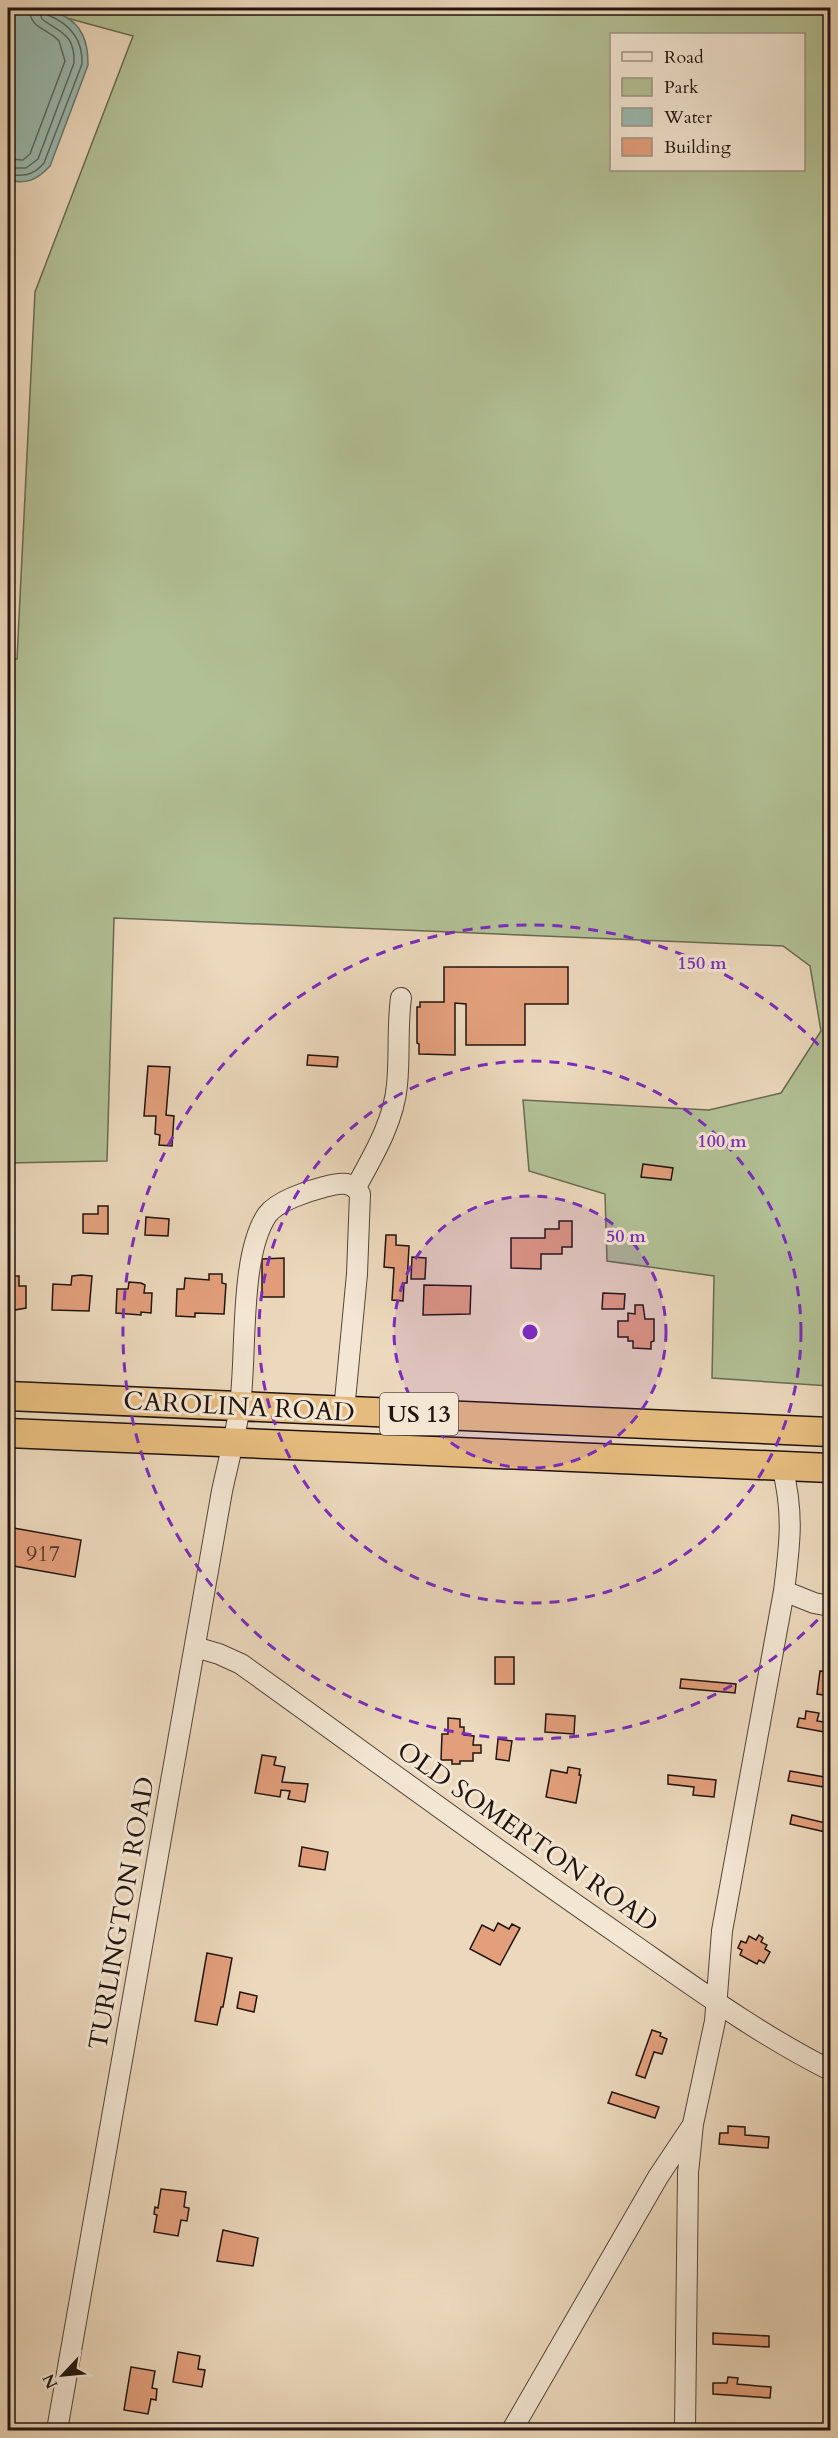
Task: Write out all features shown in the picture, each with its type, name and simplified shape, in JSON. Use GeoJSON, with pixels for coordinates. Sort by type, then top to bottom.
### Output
{"type":"FeatureCollection","features":[{"type":"Feature","properties":{"kind":"highway","name":"CAROLINA ROAD"},"geometry":{"type":"LineString","coordinates":[[8,1396],[831,1432]]}},
{"type":"Feature","properties":{"kind":"highway","name":"CAROLINA ROAD"},"geometry":{"type":"LineString","coordinates":[[8,1433],[831,1468]]}},
{"type":"Feature","properties":{"kind":"street"},"geometry":{"type":"LineString","coordinates":[[344,1411],[357,1274],[360,1194],[356,1187],[374,1156],[388,1122],[397,1087],[397,1025],[401,998]]}},
{"type":"Feature","properties":{"kind":"street","name":"TURLINGTON ROAD"},"geometry":{"type":"LineString","coordinates":[[57,2430],[195,1647],[240,1406],[250,1271],[255,1244],[268,1214],[286,1201],[308,1191],[335,1183],[350,1184],[356,1187]]}},
{"type":"Feature","properties":{"kind":"street"},"geometry":{"type":"LineString","coordinates":[[685,2430],[688,2173],[693,2124],[715,2021],[724,1920],[784,1591],[791,1526],[788,1488],[782,1466]]}},
{"type":"Feature","properties":{"kind":"street"},"geometry":{"type":"LineString","coordinates":[[784,1591],[814,1603],[831,1606]]}},
{"type":"Feature","properties":{"kind":"street","name":"OLD SOMERTON ROAD"},"geometry":{"type":"LineString","coordinates":[[195,1647],[242,1664],[567,1899],[716,2002],[763,2034],[831,2070]]}},
{"type":"Feature","properties":{"kind":"street"},"geometry":{"type":"LineString","coordinates":[[512,2430],[658,2177],[693,2124]]}},
{"type":"Feature","properties":{"kind":"green space"},"geometry":{"type":"Polygon","coordinates":[[[30,8],[830,8],[830,1386],[712,1378],[714,1276],[607,1261],[605,1194],[529,1171],[523,1100],[709,1110],[781,1093],[821,1031],[810,966],[783,946],[114,918],[107,1161],[8,1163],[8,659],[17,659],[35,292],[133,36],[30,8]]]}},
{"type":"Feature","properties":{"kind":"water"},"geometry":{"type":"Polygon","coordinates":[[[8,8],[39,9],[64,16],[82,33],[87,47],[88,65],[50,166],[36,178],[20,182],[8,180],[8,8]]]}},
{"type":"Feature","properties":{"kind":"building"},"geometry":{"type":"Polygon","coordinates":[[[444,967],[568,967],[568,1004],[525,1004],[525,1045],[466,1045],[466,1004],[455,1003],[455,1055],[419,1054],[417,1007],[420,1007],[420,1002],[444,1002],[444,967]]]}},
{"type":"Feature","properties":{"kind":"building"},"geometry":{"type":"Polygon","coordinates":[[[308,1055],[338,1057],[337,1067],[307,1065],[308,1055]]]}},
{"type":"Feature","properties":{"kind":"building"},"geometry":{"type":"Polygon","coordinates":[[[148,1066],[170,1067],[166,1115],[174,1116],[172,1146],[159,1145],[160,1135],[155,1134],[156,1116],[144,1116],[148,1066]]]}},
{"type":"Feature","properties":{"kind":"building"},"geometry":{"type":"Polygon","coordinates":[[[643,1164],[673,1168],[671,1180],[641,1177],[643,1164]]]}},
{"type":"Feature","properties":{"kind":"building"},"geometry":{"type":"Polygon","coordinates":[[[8,1203],[11,1204],[11,1222],[8,1222],[8,1203]]]}},
{"type":"Feature","properties":{"kind":"building"},"geometry":{"type":"Polygon","coordinates":[[[98,1206],[108,1206],[108,1234],[83,1233],[83,1214],[98,1214],[98,1206]]]}},
{"type":"Feature","properties":{"kind":"building"},"geometry":{"type":"Polygon","coordinates":[[[146,1217],[169,1219],[168,1236],[145,1235],[146,1217]]]}},
{"type":"Feature","properties":{"kind":"building"},"geometry":{"type":"Polygon","coordinates":[[[559,1221],[572,1221],[572,1247],[562,1247],[562,1254],[541,1254],[541,1269],[511,1268],[511,1238],[545,1238],[545,1229],[559,1229],[559,1221]]]}},
{"type":"Feature","properties":{"kind":"building"},"geometry":{"type":"Polygon","coordinates":[[[386,1235],[396,1235],[396,1245],[409,1246],[407,1283],[404,1283],[403,1301],[392,1300],[394,1268],[384,1267],[386,1235]]]}},
{"type":"Feature","properties":{"kind":"building"},"geometry":{"type":"Polygon","coordinates":[[[412,1257],[426,1258],[425,1279],[411,1279],[412,1257]]]}},
{"type":"Feature","properties":{"kind":"building"},"geometry":{"type":"Polygon","coordinates":[[[284,1258],[284,1297],[262,1297],[262,1259],[284,1258]]]}},
{"type":"Feature","properties":{"kind":"building"},"geometry":{"type":"Polygon","coordinates":[[[8,1271],[12,1271],[12,1276],[19,1276],[19,1286],[26,1286],[26,1308],[9,1311],[8,1271]]]}},
{"type":"Feature","properties":{"kind":"building"},"geometry":{"type":"Polygon","coordinates":[[[209,1274],[222,1274],[222,1283],[226,1284],[224,1314],[195,1313],[195,1317],[176,1316],[177,1289],[184,1289],[185,1278],[209,1280],[209,1274]]]}},
{"type":"Feature","properties":{"kind":"building"},"geometry":{"type":"Polygon","coordinates":[[[72,1276],[92,1276],[89,1311],[52,1310],[53,1284],[71,1285],[72,1276]]]}},
{"type":"Feature","properties":{"kind":"building"},"geometry":{"type":"Polygon","coordinates":[[[129,1282],[141,1283],[145,1285],[144,1293],[152,1293],[151,1313],[141,1312],[141,1315],[116,1313],[117,1289],[128,1289],[129,1282]]]}},
{"type":"Feature","properties":{"kind":"building"},"geometry":{"type":"Polygon","coordinates":[[[424,1285],[471,1286],[470,1314],[423,1315],[424,1285]]]}},
{"type":"Feature","properties":{"kind":"building"},"geometry":{"type":"Polygon","coordinates":[[[603,1293],[625,1294],[624,1309],[602,1309],[603,1293]]]}},
{"type":"Feature","properties":{"kind":"building"},"geometry":{"type":"Polygon","coordinates":[[[635,1305],[643,1305],[645,1319],[654,1319],[654,1341],[651,1342],[651,1349],[633,1348],[633,1341],[628,1341],[628,1337],[618,1337],[618,1321],[628,1321],[628,1313],[635,1314],[635,1305]]]}},
{"type":"Feature","properties":{"kind":"building"},"geometry":{"type":"Polygon","coordinates":[[[8,1527],[81,1540],[75,1577],[8,1565],[8,1527]]]}},
{"type":"Feature","properties":{"kind":"building"},"geometry":{"type":"Polygon","coordinates":[[[495,1657],[514,1657],[514,1684],[495,1684],[495,1657]]]}},
{"type":"Feature","properties":{"kind":"building"},"geometry":{"type":"Polygon","coordinates":[[[820,1671],[830,1672],[830,1696],[817,1694],[820,1671]]]}},
{"type":"Feature","properties":{"kind":"building"},"geometry":{"type":"Polygon","coordinates":[[[681,1679],[736,1684],[735,1693],[680,1688],[681,1679]]]}},
{"type":"Feature","properties":{"kind":"building"},"geometry":{"type":"Polygon","coordinates":[[[806,1711],[819,1713],[817,1721],[830,1723],[830,1733],[797,1727],[799,1718],[805,1719],[806,1711]]]}},
{"type":"Feature","properties":{"kind":"building"},"geometry":{"type":"Polygon","coordinates":[[[546,1714],[575,1716],[574,1734],[545,1732],[546,1714]]]}},
{"type":"Feature","properties":{"kind":"building"},"geometry":{"type":"Polygon","coordinates":[[[448,1718],[460,1719],[460,1727],[464,1727],[464,1735],[474,1736],[473,1745],[481,1745],[481,1753],[473,1753],[473,1761],[460,1761],[460,1764],[452,1764],[452,1760],[441,1760],[442,1734],[448,1734],[448,1718]]]}},
{"type":"Feature","properties":{"kind":"building"},"geometry":{"type":"Polygon","coordinates":[[[498,1739],[512,1741],[509,1761],[496,1759],[498,1739]]]}},
{"type":"Feature","properties":{"kind":"building"},"geometry":{"type":"Polygon","coordinates":[[[262,1755],[276,1757],[274,1765],[285,1767],[282,1782],[308,1784],[305,1802],[288,1799],[290,1791],[281,1790],[280,1797],[255,1793],[262,1755]]]}},
{"type":"Feature","properties":{"kind":"building"},"geometry":{"type":"Polygon","coordinates":[[[568,1767],[580,1769],[576,1803],[546,1797],[551,1770],[567,1773],[568,1767]]]}},
{"type":"Feature","properties":{"kind":"building"},"geometry":{"type":"Polygon","coordinates":[[[790,1771],[830,1778],[830,1788],[788,1781],[790,1771]]]}},
{"type":"Feature","properties":{"kind":"building"},"geometry":{"type":"Polygon","coordinates":[[[668,1775],[716,1780],[714,1797],[693,1795],[694,1787],[668,1784],[668,1775]]]}},
{"type":"Feature","properties":{"kind":"building"},"geometry":{"type":"Polygon","coordinates":[[[792,1815],[830,1824],[830,1833],[790,1824],[792,1815]]]}},
{"type":"Feature","properties":{"kind":"building"},"geometry":{"type":"Polygon","coordinates":[[[302,1847],[328,1852],[325,1870],[299,1866],[302,1847]]]}},
{"type":"Feature","properties":{"kind":"building"},"geometry":{"type":"Polygon","coordinates":[[[498,1923],[509,1929],[512,1924],[520,1928],[500,1965],[470,1949],[482,1925],[494,1931],[498,1923]]]}},
{"type":"Feature","properties":{"kind":"building"},"geometry":{"type":"Polygon","coordinates":[[[759,1935],[763,1938],[761,1942],[767,1945],[765,1949],[770,1952],[764,1963],[759,1960],[757,1964],[740,1955],[742,1950],[738,1948],[741,1941],[746,1943],[749,1936],[756,1940],[759,1935]]]}},
{"type":"Feature","properties":{"kind":"building"},"geometry":{"type":"Polygon","coordinates":[[[207,1953],[232,1958],[223,2007],[221,2007],[217,2025],[195,2021],[207,1953]]]}},
{"type":"Feature","properties":{"kind":"building"},"geometry":{"type":"Polygon","coordinates":[[[830,1956],[830,1978],[826,1977],[828,1972],[825,1970],[830,1956]]]}},
{"type":"Feature","properties":{"kind":"building"},"geometry":{"type":"Polygon","coordinates":[[[240,1992],[257,1996],[254,2012],[237,2008],[240,1992]]]}},
{"type":"Feature","properties":{"kind":"building"},"geometry":{"type":"Polygon","coordinates":[[[652,2030],[661,2033],[660,2036],[667,2039],[662,2054],[654,2052],[645,2078],[636,2075],[652,2030]]]}},
{"type":"Feature","properties":{"kind":"building"},"geometry":{"type":"Polygon","coordinates":[[[612,2092],[659,2107],[655,2118],[608,2103],[612,2092]]]}},
{"type":"Feature","properties":{"kind":"building"},"geometry":{"type":"Polygon","coordinates":[[[728,2126],[745,2127],[745,2135],[769,2137],[768,2148],[719,2144],[720,2133],[728,2133],[728,2126]]]}},
{"type":"Feature","properties":{"kind":"building"},"geometry":{"type":"Polygon","coordinates":[[[161,2189],[186,2192],[184,2207],[189,2208],[187,2221],[181,2220],[178,2236],[154,2232],[157,2215],[154,2214],[155,2207],[158,2208],[161,2189]]]}},
{"type":"Feature","properties":{"kind":"building"},"geometry":{"type":"Polygon","coordinates":[[[223,2230],[258,2238],[253,2266],[217,2261],[223,2230]]]}},
{"type":"Feature","properties":{"kind":"building"},"geometry":{"type":"Polygon","coordinates":[[[713,2333],[769,2336],[769,2347],[713,2344],[713,2333]]]}},
{"type":"Feature","properties":{"kind":"building"},"geometry":{"type":"Polygon","coordinates":[[[178,2352],[200,2356],[198,2369],[205,2370],[202,2387],[173,2382],[178,2352]]]}},
{"type":"Feature","properties":{"kind":"building"},"geometry":{"type":"Polygon","coordinates":[[[131,2367],[155,2371],[152,2388],[157,2389],[156,2400],[151,2399],[148,2414],[124,2410],[131,2367]]]}},
{"type":"Feature","properties":{"kind":"building"},"geometry":{"type":"Polygon","coordinates":[[[728,2377],[738,2378],[737,2384],[771,2387],[770,2398],[713,2394],[713,2383],[727,2383],[728,2377]]]}}]}
